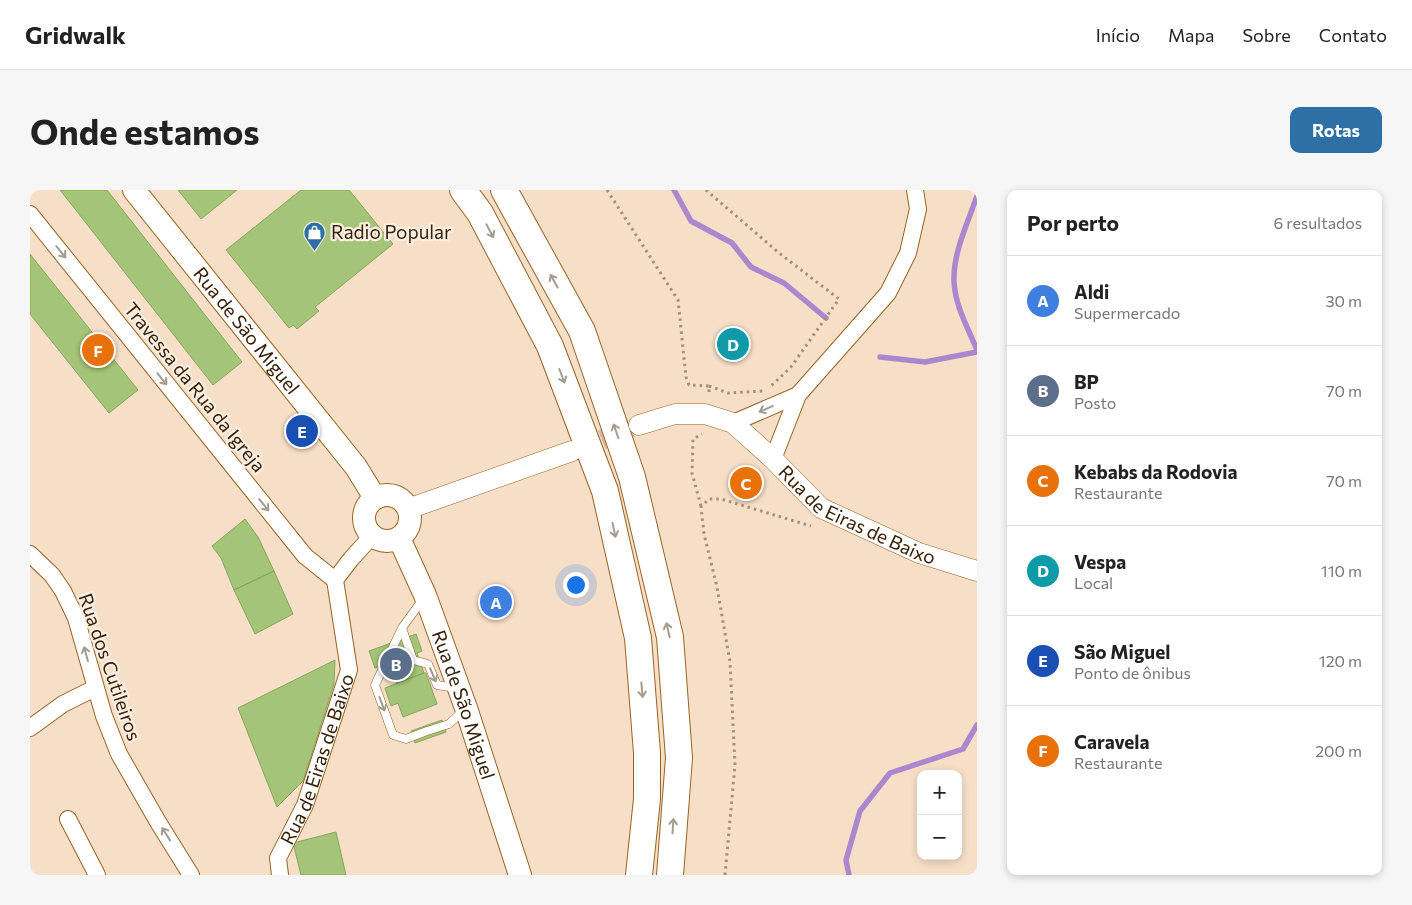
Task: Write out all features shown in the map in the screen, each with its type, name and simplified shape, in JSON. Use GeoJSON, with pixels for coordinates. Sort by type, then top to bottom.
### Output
{"type":"FeatureCollection","features":[{"type":"Feature","properties":{"kind":"highway"},"geometry":{"type":"LineString","coordinates":[[463,190],[480,213],[550,346],[605,491],[638,638],[647,753],[647,799],[639,875]]}},
{"type":"Feature","properties":{"kind":"highway"},"geometry":{"type":"LineString","coordinates":[[504,190],[582,331],[632,477],[670,637],[679,758],[670,875]]}},
{"type":"Feature","properties":{"kind":"main road","name":"Rua de São Miguel"},"geometry":{"type":"LineString","coordinates":[[134,190],[356,468],[375,498]]}},
{"type":"Feature","properties":{"kind":"main road"},"geometry":{"type":"LineString","coordinates":[[387,494],[394,496],[405,503],[408,509],[410,515],[407,528],[398,538],[385,541],[372,536],[364,524],[363,516],[365,509],[375,498],[387,494]]}},
{"type":"Feature","properties":{"kind":"main road","name":"Rua de São Miguel"},"geometry":{"type":"LineString","coordinates":[[398,538],[425,595],[462,699],[520,875]]}},
{"type":"Feature","properties":{"kind":"street"},"geometry":{"type":"LineString","coordinates":[[773,459],[798,395],[888,293],[908,253],[918,209],[915,190]]}},
{"type":"Feature","properties":{"kind":"street","name":"Travessa da Rua da Igreja"},"geometry":{"type":"LineString","coordinates":[[30,214],[305,556],[335,580]]}},
{"type":"Feature","properties":{"kind":"street"},"geometry":{"type":"LineString","coordinates":[[733,423],[798,395]]}},
{"type":"Feature","properties":{"kind":"street","name":"Rua de Eiras de Baixo"},"geometry":{"type":"LineString","coordinates":[[639,425],[675,414],[705,414],[733,423],[773,459],[822,508],[919,553],[977,571]]}},
{"type":"Feature","properties":{"kind":"street"},"geometry":{"type":"LineString","coordinates":[[408,509],[572,451]]}},
{"type":"Feature","properties":{"kind":"street"},"geometry":{"type":"LineString","coordinates":[[335,580],[372,536]]}},
{"type":"Feature","properties":{"kind":"street","name":"Rua dos Cutileiros"},"geometry":{"type":"LineString","coordinates":[[30,554],[52,575],[63,591],[76,618],[95,688],[119,754],[158,822],[192,875]]}},
{"type":"Feature","properties":{"kind":"street","name":"Rua de Eiras de Baixo"},"geometry":{"type":"LineString","coordinates":[[280,875],[278,858],[305,805],[349,670],[335,580]]}},
{"type":"Feature","properties":{"kind":"street"},"geometry":{"type":"LineString","coordinates":[[30,728],[63,704],[95,688]]}},
{"type":"Feature","properties":{"kind":"street"},"geometry":{"type":"LineString","coordinates":[[68,819],[97,875]]}},
{"type":"Feature","properties":{"kind":"lane"},"geometry":{"type":"LineString","coordinates":[[402,628],[414,660],[428,664],[437,685],[462,699],[449,724],[406,739],[393,734],[374,685],[402,628],[425,595]]}},
{"type":"Feature","properties":{"kind":"path"},"geometry":{"type":"LineString","coordinates":[[608,190],[678,300],[686,377],[689,385],[709,386],[728,393],[767,391],[791,367],[839,299],[779,253],[706,190]]}},
{"type":"Feature","properties":{"kind":"path"},"geometry":{"type":"LineString","coordinates":[[708,396],[709,386]]}},
{"type":"Feature","properties":{"kind":"path"},"geometry":{"type":"LineString","coordinates":[[705,432],[693,439],[692,473],[701,507],[704,534],[717,587],[730,662],[735,765],[725,875]]}},
{"type":"Feature","properties":{"kind":"path"},"geometry":{"type":"LineString","coordinates":[[701,507],[709,499],[721,499],[791,518],[815,527]]}},
{"type":"Feature","properties":{"kind":"building"},"geometry":{"type":"Polygon","coordinates":[[[60,190],[107,190],[242,362],[213,385],[60,190]]]}},
{"type":"Feature","properties":{"kind":"building"},"geometry":{"type":"Polygon","coordinates":[[[178,190],[237,190],[201,219],[178,190]]]}},
{"type":"Feature","properties":{"kind":"building"},"geometry":{"type":"Polygon","coordinates":[[[301,190],[349,190],[393,244],[315,307],[319,311],[297,329],[293,325],[289,328],[226,250],[301,190]]]}},
{"type":"Feature","properties":{"kind":"building"},"geometry":{"type":"Polygon","coordinates":[[[30,254],[138,390],[109,413],[30,314],[30,254]]]}},
{"type":"Feature","properties":{"kind":"building"},"geometry":{"type":"Polygon","coordinates":[[[245,519],[258,537],[274,571],[234,590],[221,558],[212,546],[245,519]]]}},
{"type":"Feature","properties":{"kind":"building"},"geometry":{"type":"Polygon","coordinates":[[[274,571],[293,614],[255,634],[234,590],[274,571]]]}},
{"type":"Feature","properties":{"kind":"building"},"geometry":{"type":"Polygon","coordinates":[[[416,634],[422,651],[417,653],[424,673],[397,683],[390,662],[375,668],[369,651],[416,634]]]}},
{"type":"Feature","properties":{"kind":"building"},"geometry":{"type":"Polygon","coordinates":[[[335,660],[334,684],[303,781],[277,807],[238,708],[335,660]]]}},
{"type":"Feature","properties":{"kind":"building"},"geometry":{"type":"Polygon","coordinates":[[[426,673],[437,704],[403,717],[398,703],[391,706],[385,688],[426,673]]]}},
{"type":"Feature","properties":{"kind":"building"},"geometry":{"type":"Polygon","coordinates":[[[442,720],[446,732],[415,743],[411,731],[442,720]]]}},
{"type":"Feature","properties":{"kind":"building"},"geometry":{"type":"Polygon","coordinates":[[[336,832],[346,875],[301,875],[293,843],[336,832]]]}},
{"type":"Feature","properties":{"kind":"waterway"},"geometry":{"type":"LineString","coordinates":[[674,190],[691,221],[732,243],[751,267],[784,283],[826,318]]}},
{"type":"Feature","properties":{"kind":"waterway"},"geometry":{"type":"LineString","coordinates":[[977,196],[958,249],[954,270],[955,290],[959,308],[977,350]]}},
{"type":"Feature","properties":{"kind":"waterway"},"geometry":{"type":"LineString","coordinates":[[880,357],[925,362],[977,352]]}},
{"type":"Feature","properties":{"kind":"waterway"},"geometry":{"type":"LineString","coordinates":[[849,875],[846,860],[860,811],[890,773],[963,749],[977,725]]}},
{"type":"Feature","properties":{"kind":"tunnel"},"geometry":{"type":"LineString","coordinates":[[574,451],[631,428]]}},
{"type":"Feature","properties":{"kind":"place","name":"Radio Popular"},"geometry":{"type":"Point","coordinates":[315,251]}},
{"type":"Feature","properties":{"kind":"place","name":"Vespa"},"geometry":{"type":"Point","coordinates":[733,344]}},
{"type":"Feature","properties":{"kind":"place","name":"Caravela"},"geometry":{"type":"Point","coordinates":[98,350]}},
{"type":"Feature","properties":{"kind":"place","name":"São Miguel"},"geometry":{"type":"Point","coordinates":[302,431]}},
{"type":"Feature","properties":{"kind":"place","name":"Kebabs da Rodovia"},"geometry":{"type":"Point","coordinates":[746,483]}},
{"type":"Feature","properties":{"kind":"place","name":"Aldi"},"geometry":{"type":"Point","coordinates":[496,602]}},
{"type":"Feature","properties":{"kind":"place","name":"BP"},"geometry":{"type":"Point","coordinates":[396,664]}}]}
